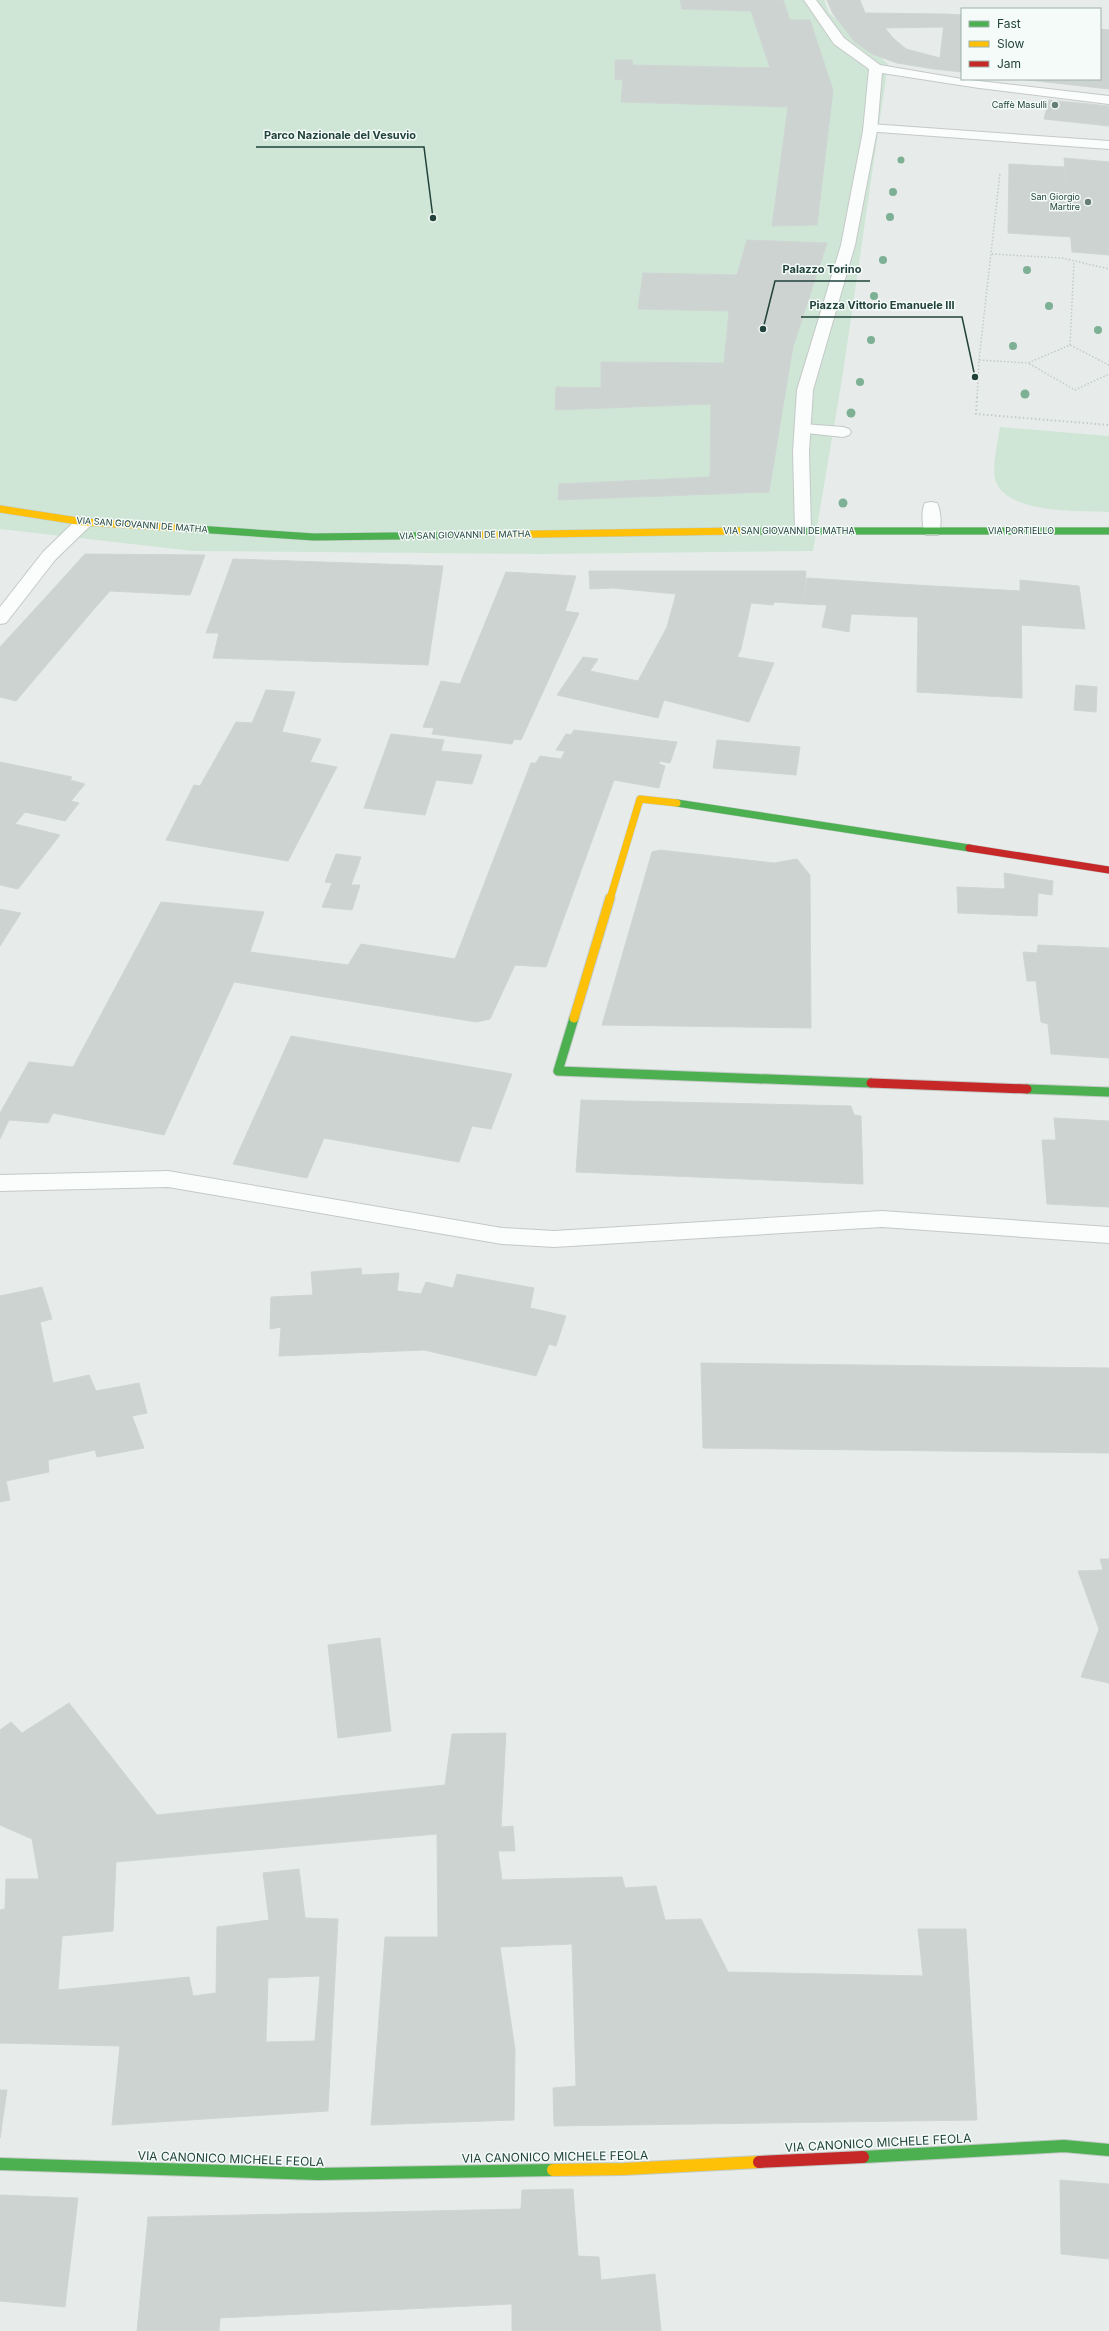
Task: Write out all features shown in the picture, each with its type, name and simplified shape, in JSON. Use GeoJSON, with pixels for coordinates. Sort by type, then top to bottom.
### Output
{"type":"FeatureCollection","features":[{"type":"Feature","properties":{"kind":"street"},"geometry":{"type":"LineString","coordinates":[[810,0],[839,41],[876,68],[980,84],[1109,100]]}},
{"type":"Feature","properties":{"kind":"street"},"geometry":{"type":"LineString","coordinates":[[802,530],[801,452],[805,390],[848,245],[870,128],[876,68]]}},
{"type":"Feature","properties":{"kind":"street"},"geometry":{"type":"LineString","coordinates":[[870,128],[1109,145]]}},
{"type":"Feature","properties":{"kind":"street"},"geometry":{"type":"LineString","coordinates":[[803,429],[843,432]]}},
{"type":"Feature","properties":{"kind":"street"},"geometry":{"type":"LineString","coordinates":[[931,507],[932,531]]}},
{"type":"Feature","properties":{"kind":"street","name":"VIA SAN GIOVANNI DE MATHA"},"geometry":{"type":"LineString","coordinates":[[0,509],[84,522],[314,537],[802,530],[932,531]]}},
{"type":"Feature","properties":{"kind":"street"},"geometry":{"type":"LineString","coordinates":[[0,619],[49,556],[84,522]]}},
{"type":"Feature","properties":{"kind":"street","name":"VIA PORTIELLO"},"geometry":{"type":"LineString","coordinates":[[932,531],[1109,531]]}},
{"type":"Feature","properties":{"kind":"street"},"geometry":{"type":"LineString","coordinates":[[1109,870],[702,806],[640,799],[558,1071],[1109,1092]]}},
{"type":"Feature","properties":{"kind":"street"},"geometry":{"type":"LineString","coordinates":[[0,1183],[168,1179],[502,1236],[554,1239],[882,1219],[1109,1235]]}},
{"type":"Feature","properties":{"kind":"street","name":"VIA CANONICO MICHELE FEOLA"},"geometry":{"type":"LineString","coordinates":[[0,2164],[318,2174],[624,2169],[1064,2146],[1109,2150]]}},
{"type":"Feature","properties":{"kind":"path"},"geometry":{"type":"LineString","coordinates":[[1003,138],[992,254],[979,360],[976,414],[1109,425]]}},
{"type":"Feature","properties":{"kind":"path"},"geometry":{"type":"LineString","coordinates":[[992,254],[1062,258],[1109,269]]}},
{"type":"Feature","properties":{"kind":"path"},"geometry":{"type":"LineString","coordinates":[[1070,345],[1074,261]]}},
{"type":"Feature","properties":{"kind":"path"},"geometry":{"type":"LineString","coordinates":[[1028,363],[1070,345]]}},
{"type":"Feature","properties":{"kind":"path"},"geometry":{"type":"LineString","coordinates":[[1070,345],[1109,365]]}},
{"type":"Feature","properties":{"kind":"path"},"geometry":{"type":"LineString","coordinates":[[979,360],[1028,363],[1075,390],[1109,374]]}},
{"type":"Feature","properties":{"kind":"green space"},"geometry":{"type":"Polygon","coordinates":[[[0,0],[824,0],[829,13],[888,64],[843,373],[813,551],[541,554],[193,551],[0,529],[0,0]]]}},
{"type":"Feature","properties":{"kind":"green space"},"geometry":{"type":"Polygon","coordinates":[[[1000,427],[1109,436],[1109,512],[1063,510],[1027,505],[1013,499],[1001,490],[994,474],[1000,427]]]}},
{"type":"Feature","properties":{"kind":"building"},"geometry":{"type":"Polygon","coordinates":[[[680,0],[783,0],[790,20],[810,20],[833,90],[817,225],[772,226],[788,107],[621,102],[623,80],[615,79],[615,60],[632,60],[633,65],[770,68],[751,11],[682,9],[680,0]]]}},
{"type":"Feature","properties":{"kind":"building"},"geometry":{"type":"Polygon","coordinates":[[[827,0],[860,0],[865,13],[833,14],[827,0]]]}},
{"type":"Feature","properties":{"kind":"building"},"geometry":{"type":"Polygon","coordinates":[[[833,14],[945,14],[943,27],[885,28],[893,38],[855,42],[833,14]]]}},
{"type":"Feature","properties":{"kind":"building"},"geometry":{"type":"Polygon","coordinates":[[[945,14],[961,15],[961,72],[934,69],[940,58],[945,14]]]}},
{"type":"Feature","properties":{"kind":"building"},"geometry":{"type":"Polygon","coordinates":[[[1101,29],[1109,30],[1109,89],[1028,80],[1101,80],[1101,29]]]}},
{"type":"Feature","properties":{"kind":"building"},"geometry":{"type":"Polygon","coordinates":[[[893,38],[906,49],[940,58],[934,69],[897,63],[872,54],[855,42],[893,38]]]}},
{"type":"Feature","properties":{"kind":"building"},"geometry":{"type":"Polygon","coordinates":[[[1049,100],[1109,106],[1109,126],[1044,119],[1049,100]]]}},
{"type":"Feature","properties":{"kind":"building","name":"San Giorgio Martire"},"geometry":{"type":"Polygon","coordinates":[[[1064,158],[1109,162],[1109,255],[1072,252],[1064,158]]]}},
{"type":"Feature","properties":{"kind":"building"},"geometry":{"type":"Polygon","coordinates":[[[1009,164],[1064,167],[1071,237],[1008,233],[1009,164]]]}},
{"type":"Feature","properties":{"kind":"building"},"geometry":{"type":"Polygon","coordinates":[[[747,240],[827,243],[793,347],[786,388],[750,386],[746,374],[724,363],[729,311],[638,309],[643,273],[737,275],[747,240]]]}},
{"type":"Feature","properties":{"kind":"building"},"geometry":{"type":"Polygon","coordinates":[[[601,362],[724,363],[746,374],[750,386],[786,388],[769,492],[558,500],[559,484],[710,477],[711,404],[555,410],[556,387],[601,388],[601,362]]]}},
{"type":"Feature","properties":{"kind":"building"},"geometry":{"type":"Polygon","coordinates":[[[85,554],[205,555],[190,595],[110,591],[94,609],[45,598],[85,554]]]}},
{"type":"Feature","properties":{"kind":"building"},"geometry":{"type":"Polygon","coordinates":[[[233,559],[443,566],[428,665],[213,658],[219,633],[206,633],[233,559]]]}},
{"type":"Feature","properties":{"kind":"building"},"geometry":{"type":"Polygon","coordinates":[[[589,571],[806,571],[804,604],[774,602],[773,605],[751,603],[741,649],[737,657],[774,663],[749,722],[664,700],[658,718],[557,695],[583,657],[598,659],[590,671],[638,681],[667,627],[676,594],[613,588],[590,589],[589,571]]]}},
{"type":"Feature","properties":{"kind":"building"},"geometry":{"type":"Polygon","coordinates":[[[506,572],[576,576],[565,611],[579,613],[521,740],[514,739],[512,744],[432,734],[434,728],[423,727],[441,681],[460,684],[506,572]]]}},
{"type":"Feature","properties":{"kind":"building"},"geometry":{"type":"Polygon","coordinates":[[[807,578],[898,584],[894,616],[851,614],[849,632],[822,627],[827,605],[804,604],[807,578]]]}},
{"type":"Feature","properties":{"kind":"building"},"geometry":{"type":"Polygon","coordinates":[[[1020,580],[1079,586],[1085,629],[1020,625],[1020,580]]]}},
{"type":"Feature","properties":{"kind":"building"},"geometry":{"type":"Polygon","coordinates":[[[898,584],[1021,591],[1022,698],[917,692],[918,617],[894,616],[898,584]]]}},
{"type":"Feature","properties":{"kind":"building"},"geometry":{"type":"Polygon","coordinates":[[[45,598],[94,609],[16,701],[0,697],[0,647],[45,598]]]}},
{"type":"Feature","properties":{"kind":"building"},"geometry":{"type":"Polygon","coordinates":[[[1076,685],[1097,687],[1096,712],[1074,710],[1076,685]]]}},
{"type":"Feature","properties":{"kind":"building"},"geometry":{"type":"Polygon","coordinates":[[[266,690],[295,692],[282,732],[321,739],[310,762],[337,767],[288,861],[166,840],[194,785],[200,786],[236,722],[252,723],[266,690]]]}},
{"type":"Feature","properties":{"kind":"building"},"geometry":{"type":"Polygon","coordinates":[[[574,730],[677,742],[670,763],[660,761],[659,764],[665,766],[659,788],[614,780],[546,967],[515,965],[490,1019],[476,1022],[234,982],[164,1135],[53,1113],[48,1123],[9,1120],[0,1139],[0,1113],[29,1062],[73,1067],[161,902],[264,912],[250,952],[348,965],[361,944],[455,959],[531,763],[536,763],[540,756],[561,759],[565,751],[556,750],[566,734],[571,735],[574,730]]]}},
{"type":"Feature","properties":{"kind":"building"},"geometry":{"type":"Polygon","coordinates":[[[391,734],[444,740],[441,751],[482,755],[472,784],[436,780],[425,815],[364,808],[391,734]]]}},
{"type":"Feature","properties":{"kind":"building"},"geometry":{"type":"Polygon","coordinates":[[[717,740],[800,747],[796,775],[713,768],[717,740]]]}},
{"type":"Feature","properties":{"kind":"building"},"geometry":{"type":"Polygon","coordinates":[[[0,762],[72,777],[70,780],[85,784],[71,801],[79,803],[65,821],[25,812],[15,824],[60,835],[18,889],[0,885],[0,762]]]}},
{"type":"Feature","properties":{"kind":"building"},"geometry":{"type":"Polygon","coordinates":[[[660,850],[774,863],[797,859],[810,875],[811,1028],[602,1025],[652,852],[660,850]]]}},
{"type":"Feature","properties":{"kind":"building"},"geometry":{"type":"Polygon","coordinates":[[[336,854],[361,857],[351,885],[360,885],[352,910],[322,907],[332,883],[325,882],[336,854]]]}},
{"type":"Feature","properties":{"kind":"building"},"geometry":{"type":"Polygon","coordinates":[[[1004,873],[1053,881],[1052,895],[1038,893],[1037,916],[958,913],[957,887],[1005,889],[1004,873]]]}},
{"type":"Feature","properties":{"kind":"building"},"geometry":{"type":"Polygon","coordinates":[[[0,909],[21,913],[0,946],[0,909]]]}},
{"type":"Feature","properties":{"kind":"building"},"geometry":{"type":"Polygon","coordinates":[[[1038,945],[1109,948],[1109,1058],[1051,1054],[1048,1024],[1041,1022],[1036,981],[1027,981],[1023,952],[1037,953],[1038,945]]]}},
{"type":"Feature","properties":{"kind":"building"},"geometry":{"type":"Polygon","coordinates":[[[291,1036],[512,1074],[491,1129],[472,1126],[459,1162],[324,1138],[307,1178],[233,1164],[291,1036]]]}},
{"type":"Feature","properties":{"kind":"building"},"geometry":{"type":"Polygon","coordinates":[[[581,1100],[851,1106],[854,1115],[861,1116],[863,1184],[576,1172],[581,1100]]]}},
{"type":"Feature","properties":{"kind":"building"},"geometry":{"type":"Polygon","coordinates":[[[1054,1118],[1109,1121],[1109,1207],[1047,1204],[1042,1140],[1056,1140],[1054,1118]]]}},
{"type":"Feature","properties":{"kind":"building"},"geometry":{"type":"Polygon","coordinates":[[[361,1268],[362,1275],[399,1273],[397,1291],[421,1294],[426,1282],[453,1288],[457,1274],[534,1288],[530,1308],[566,1316],[556,1346],[549,1344],[536,1376],[424,1350],[279,1356],[281,1327],[270,1329],[271,1297],[313,1295],[311,1272],[361,1268]]]}},
{"type":"Feature","properties":{"kind":"building"},"geometry":{"type":"Polygon","coordinates":[[[42,1287],[52,1319],[40,1322],[53,1383],[89,1375],[96,1391],[139,1383],[147,1413],[132,1416],[144,1448],[97,1457],[95,1450],[48,1460],[49,1472],[6,1481],[10,1500],[0,1502],[0,1296],[42,1287]]]}},
{"type":"Feature","properties":{"kind":"building"},"geometry":{"type":"Polygon","coordinates":[[[701,1363],[1109,1368],[1109,1453],[703,1448],[701,1363]]]}},
{"type":"Feature","properties":{"kind":"building"},"geometry":{"type":"Polygon","coordinates":[[[1100,1559],[1109,1559],[1109,1683],[1081,1677],[1099,1629],[1078,1571],[1103,1570],[1100,1559]]]}},
{"type":"Feature","properties":{"kind":"building"},"geometry":{"type":"Polygon","coordinates":[[[380,1638],[391,1731],[338,1738],[328,1645],[380,1638]]]}},
{"type":"Feature","properties":{"kind":"building"},"geometry":{"type":"Polygon","coordinates":[[[69,1703],[157,1815],[445,1785],[452,1734],[506,1733],[501,1827],[513,1826],[515,1851],[498,1851],[502,1880],[622,1877],[625,1888],[656,1886],[665,1920],[701,1919],[728,1972],[923,1976],[918,1929],[966,1929],[977,2120],[554,2126],[553,2088],[576,2086],[572,1944],[500,1947],[515,2050],[514,2120],[371,2125],[385,1937],[438,1937],[437,1834],[116,1862],[113,1931],[62,1936],[58,1990],[189,1977],[193,1996],[216,1993],[217,1927],[269,1920],[263,1873],[299,1869],[305,1918],[338,1919],[328,2111],[112,2125],[120,2046],[0,2043],[0,1910],[5,1909],[6,1879],[39,1879],[32,1839],[0,1825],[0,1730],[11,1722],[22,1733],[69,1703]],[[320,1976],[268,1978],[266,2042],[315,2041],[320,1976]]]}},
{"type":"Feature","properties":{"kind":"building"},"geometry":{"type":"Polygon","coordinates":[[[0,2090],[7,2090],[0,2138],[0,2090]]]}},
{"type":"Feature","properties":{"kind":"building"},"geometry":{"type":"Polygon","coordinates":[[[1060,2180],[1109,2184],[1109,2259],[1061,2254],[1060,2180]]]}},
{"type":"Feature","properties":{"kind":"building"},"geometry":{"type":"Polygon","coordinates":[[[573,2189],[578,2256],[599,2257],[601,2280],[655,2274],[661,2331],[512,2331],[512,2304],[220,2318],[219,2331],[137,2331],[148,2217],[521,2209],[522,2190],[573,2189]]]}},
{"type":"Feature","properties":{"kind":"building"},"geometry":{"type":"Polygon","coordinates":[[[0,2195],[78,2198],[65,2307],[0,2301],[0,2195]]]}},
{"type":"Feature","properties":{"kind":"traffic: fast"},"geometry":{"type":"LineString","coordinates":[[182,528],[314,537],[478,535]]}},
{"type":"Feature","properties":{"kind":"traffic: fast"},"geometry":{"type":"LineString","coordinates":[[739,531],[1109,531]]}},
{"type":"Feature","properties":{"kind":"traffic: fast"},"geometry":{"type":"LineString","coordinates":[[677,803],[969,848]]}},
{"type":"Feature","properties":{"kind":"traffic: fast"},"geometry":{"type":"LineString","coordinates":[[574,1018],[558,1071],[871,1083]]}},
{"type":"Feature","properties":{"kind":"traffic: fast"},"geometry":{"type":"LineString","coordinates":[[1027,1089],[1109,1092]]}},
{"type":"Feature","properties":{"kind":"traffic: fast"},"geometry":{"type":"LineString","coordinates":[[863,2157],[1064,2146],[1109,2150]]}},
{"type":"Feature","properties":{"kind":"traffic: fast"},"geometry":{"type":"LineString","coordinates":[[0,2164],[318,2174],[553,2170]]}},
{"type":"Feature","properties":{"kind":"traffic: slow"},"geometry":{"type":"LineString","coordinates":[[0,509],[84,522],[182,528]]}},
{"type":"Feature","properties":{"kind":"traffic: slow"},"geometry":{"type":"LineString","coordinates":[[478,535],[739,531]]}},
{"type":"Feature","properties":{"kind":"traffic: slow"},"geometry":{"type":"LineString","coordinates":[[574,1018],[640,799],[677,803]]}},
{"type":"Feature","properties":{"kind":"traffic: slow"},"geometry":{"type":"LineString","coordinates":[[553,2170],[624,2169],[759,2162]]}},
{"type":"Feature","properties":{"kind":"traffic: jam"},"geometry":{"type":"LineString","coordinates":[[969,848],[1109,870]]}},
{"type":"Feature","properties":{"kind":"traffic: jam"},"geometry":{"type":"LineString","coordinates":[[871,1083],[1027,1089]]}},
{"type":"Feature","properties":{"kind":"traffic: jam"},"geometry":{"type":"LineString","coordinates":[[759,2162],[863,2157]]}},
{"type":"Feature","properties":{"kind":"place","name":"Caffè Masulli"},"geometry":{"type":"Point","coordinates":[1055,105]}},
{"type":"Feature","properties":{"kind":"place","name":"San Giorgio Martire"},"geometry":{"type":"Point","coordinates":[1088,202]}},
{"type":"Feature","properties":{"kind":"place","name":"Parco Nazionale del Vesuvio"},"geometry":{"type":"Point","coordinates":[433,218]}},
{"type":"Feature","properties":{"kind":"place","name":"Palazzo Torino"},"geometry":{"type":"Point","coordinates":[763,329]}},
{"type":"Feature","properties":{"kind":"place","name":"Piazza Vittorio Emanuele III"},"geometry":{"type":"Point","coordinates":[975,377]}}]}
